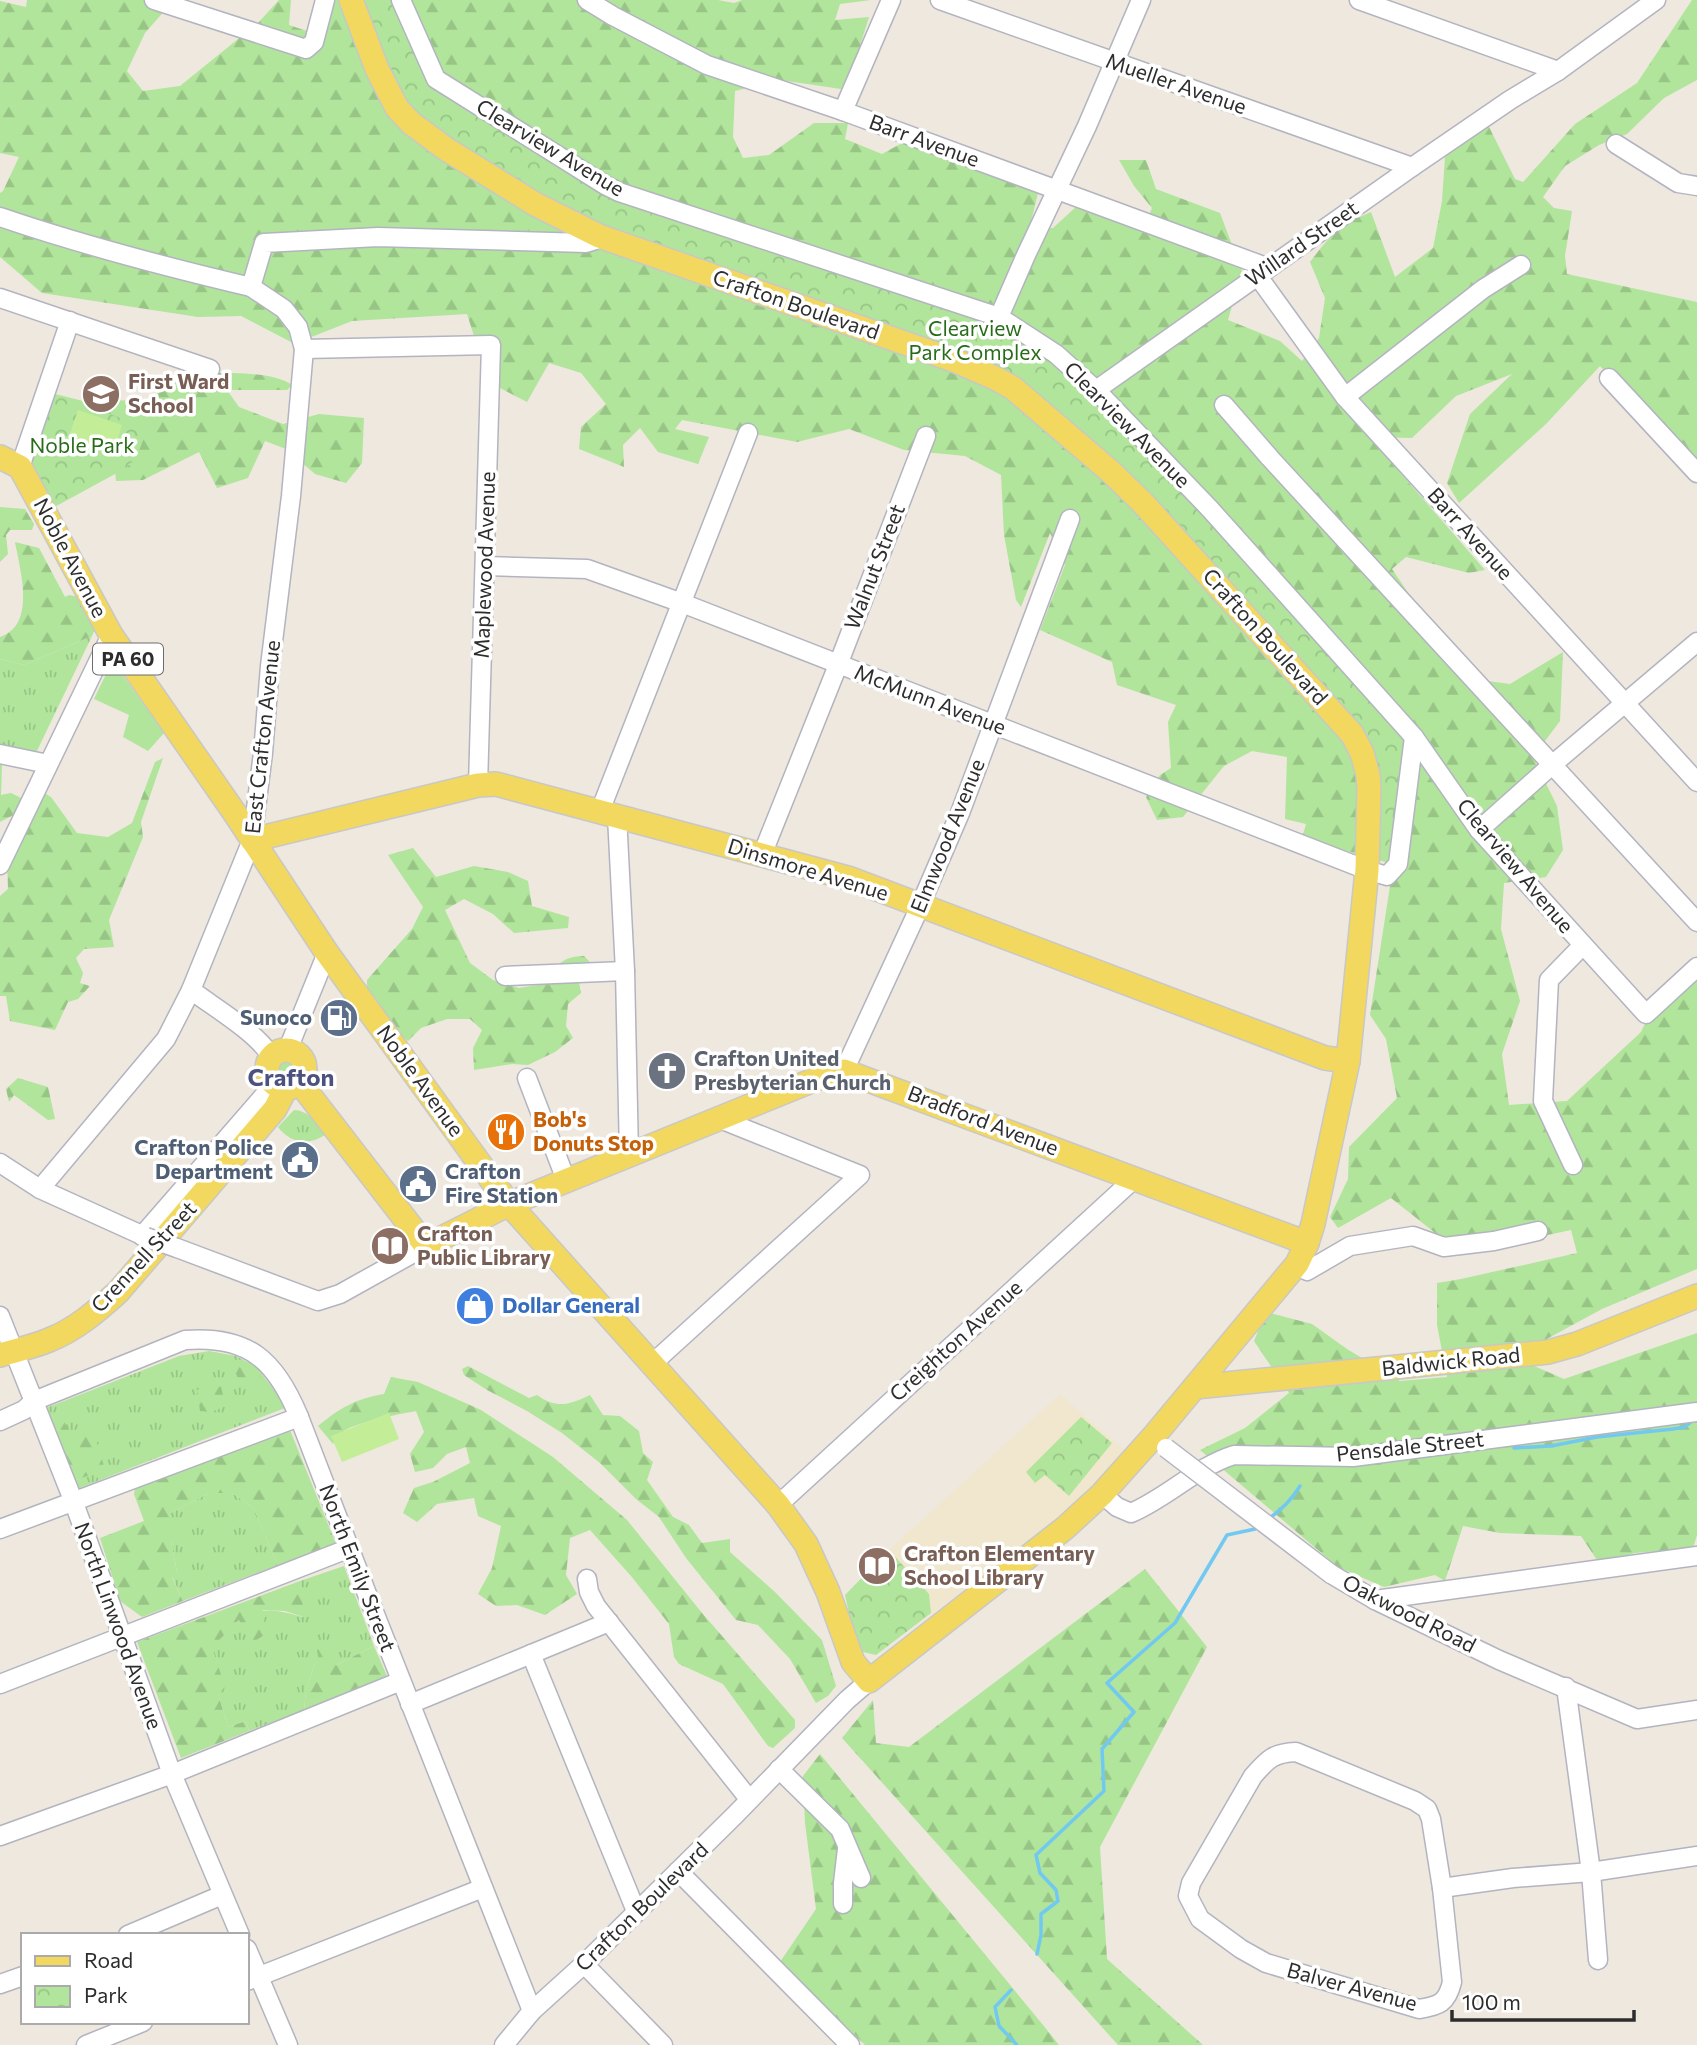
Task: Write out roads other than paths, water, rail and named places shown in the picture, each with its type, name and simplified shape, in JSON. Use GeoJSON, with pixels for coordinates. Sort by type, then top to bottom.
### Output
{"type":"FeatureCollection","features":[{"type":"Feature","properties":{"kind":"main road","name":"Crafton Boulevard"},"geometry":{"type":"LineString","coordinates":[[351,0],[387,91],[397,108],[411,123],[446,149],[535,204],[599,236],[956,361],[1013,388],[1142,502],[1346,726],[1366,764],[1369,789],[1367,870],[1348,1061],[1307,1243],[1297,1264],[1195,1387],[1160,1443],[1065,1528],[869,1681]]}},
{"type":"Feature","properties":{"kind":"main road","name":"Noble Avenue"},"geometry":{"type":"LineString","coordinates":[[10,462],[111,635],[327,953],[509,1203],[778,1505],[806,1544],[828,1592],[853,1662],[869,1681]]}},
{"type":"Feature","properties":{"kind":"main road","name":"Dinsmore Avenue"},"geometry":{"type":"LineString","coordinates":[[252,840],[478,785],[496,784],[848,878],[1325,1058],[1348,1061]]}},
{"type":"Feature","properties":{"kind":"main road"},"geometry":{"type":"LineString","coordinates":[[286,1085],[305,1074],[304,1060],[300,1055],[280,1053],[267,1068],[267,1074],[286,1085],[426,1246],[509,1203],[831,1073],[844,1071]]}},
{"type":"Feature","properties":{"kind":"main road","name":"Bradford Avenue"},"geometry":{"type":"LineString","coordinates":[[844,1071],[1307,1243]]}},
{"type":"Feature","properties":{"kind":"main road","name":"Crennell Street"},"geometry":{"type":"LineString","coordinates":[[6,1353],[49,1340],[71,1329],[118,1292],[275,1109],[286,1085]]}},
{"type":"Feature","properties":{"kind":"main road","name":"Baldwick Road"},"geometry":{"type":"LineString","coordinates":[[1195,1387],[1548,1352],[1577,1344],[1697,1296]]}},
{"type":"Feature","properties":{"kind":"street"},"geometry":{"type":"LineString","coordinates":[[154,0],[306,49],[314,42],[325,0]]}},
{"type":"Feature","properties":{"kind":"street","name":"Clearview Avenue"},"geometry":{"type":"LineString","coordinates":[[401,0],[436,79],[605,185],[999,317],[1056,354],[1096,390],[1210,509],[1414,737],[1479,831],[1646,1014],[1697,967]]}},
{"type":"Feature","properties":{"kind":"street","name":"Barr Avenue"},"geometry":{"type":"LineString","coordinates":[[587,0],[707,65],[843,111],[1058,190],[1263,271],[1345,397],[1697,782]]}},
{"type":"Feature","properties":{"kind":"street"},"geometry":{"type":"LineString","coordinates":[[843,111],[891,0]]}},
{"type":"Feature","properties":{"kind":"street","name":"Mueller Avenue"},"geometry":{"type":"LineString","coordinates":[[940,0],[1412,167]]}},
{"type":"Feature","properties":{"kind":"street"},"geometry":{"type":"LineString","coordinates":[[999,317],[1142,0]]}},
{"type":"Feature","properties":{"kind":"street"},"geometry":{"type":"LineString","coordinates":[[1359,0],[1558,71]]}},
{"type":"Feature","properties":{"kind":"street","name":"Willard Street"},"geometry":{"type":"LineString","coordinates":[[1096,390],[1412,167],[1510,100],[1558,71],[1656,0]]}},
{"type":"Feature","properties":{"kind":"street"},"geometry":{"type":"LineString","coordinates":[[1616,144],[1678,183],[1697,186]]}},
{"type":"Feature","properties":{"kind":"street"},"geometry":{"type":"LineString","coordinates":[[0,217],[155,264],[251,287],[284,309],[298,327],[304,349]]}},
{"type":"Feature","properties":{"kind":"street"},"geometry":{"type":"LineString","coordinates":[[251,287],[264,243],[378,237],[586,243],[599,236]]}},
{"type":"Feature","properties":{"kind":"street"},"geometry":{"type":"LineString","coordinates":[[1345,397],[1483,289],[1521,265]]}},
{"type":"Feature","properties":{"kind":"street"},"geometry":{"type":"LineString","coordinates":[[0,298],[210,369]]}},
{"type":"Feature","properties":{"kind":"street"},"geometry":{"type":"LineString","coordinates":[[10,462],[70,321]]}},
{"type":"Feature","properties":{"kind":"street","name":"Maplewood Avenue"},"geometry":{"type":"LineString","coordinates":[[304,349],[491,345],[478,785]]}},
{"type":"Feature","properties":{"kind":"street","name":"East Crafton Avenue"},"geometry":{"type":"LineString","coordinates":[[40,1189],[166,1039],[191,990],[252,840],[292,483],[304,349]]}},
{"type":"Feature","properties":{"kind":"street"},"geometry":{"type":"LineString","coordinates":[[1609,378],[1697,473]]}},
{"type":"Feature","properties":{"kind":"street"},"geometry":{"type":"LineString","coordinates":[[1224,405],[1697,922]]}},
{"type":"Feature","properties":{"kind":"street"},"geometry":{"type":"LineString","coordinates":[[629,1155],[625,971],[609,813],[682,603],[748,433]]}},
{"type":"Feature","properties":{"kind":"street","name":"Walnut Street"},"geometry":{"type":"LineString","coordinates":[[762,855],[926,436]]}},
{"type":"Feature","properties":{"kind":"street","name":"Elmwood Avenue"},"geometry":{"type":"LineString","coordinates":[[844,1071],[960,813],[1070,519]]}},
{"type":"Feature","properties":{"kind":"street","name":"McMunn Avenue"},"geometry":{"type":"LineString","coordinates":[[485,566],[587,569],[682,603],[1367,870]]}},
{"type":"Feature","properties":{"kind":"street"},"geometry":{"type":"LineString","coordinates":[[0,865],[6,840],[48,764],[111,635]]}},
{"type":"Feature","properties":{"kind":"street"},"geometry":{"type":"LineString","coordinates":[[1479,831],[1624,702],[1697,642]]}},
{"type":"Feature","properties":{"kind":"street"},"geometry":{"type":"LineString","coordinates":[[1367,870],[1387,876],[1398,864],[1414,737]]}},
{"type":"Feature","properties":{"kind":"street"},"geometry":{"type":"LineString","coordinates":[[0,754],[48,764]]}},
{"type":"Feature","properties":{"kind":"street"},"geometry":{"type":"LineString","coordinates":[[1573,1165],[1543,1101],[1549,981],[1583,946]]}},
{"type":"Feature","properties":{"kind":"street"},"geometry":{"type":"LineString","coordinates":[[191,990],[265,1046],[280,1053],[327,953]]}},
{"type":"Feature","properties":{"kind":"street"},"geometry":{"type":"LineString","coordinates":[[505,976],[625,971]]}},
{"type":"Feature","properties":{"kind":"street"},"geometry":{"type":"LineString","coordinates":[[527,1078],[566,1180]]}},
{"type":"Feature","properties":{"kind":"street"},"geometry":{"type":"LineString","coordinates":[[144,1236],[286,1085]]}},
{"type":"Feature","properties":{"kind":"street"},"geometry":{"type":"LineString","coordinates":[[653,1363],[860,1175],[720,1119]]}},
{"type":"Feature","properties":{"kind":"street"},"geometry":{"type":"LineString","coordinates":[[0,1163],[40,1189],[144,1236],[318,1301],[340,1294],[426,1246]]}},
{"type":"Feature","properties":{"kind":"street","name":"Creighton Avenue"},"geometry":{"type":"LineString","coordinates":[[778,1505],[1135,1178]]}},
{"type":"Feature","properties":{"kind":"street"},"geometry":{"type":"LineString","coordinates":[[1297,1264],[1307,1271],[1350,1246],[1413,1236],[1444,1247],[1494,1241],[1538,1231]]}},
{"type":"Feature","properties":{"kind":"street","name":"North Linwood Avenue"},"geometry":{"type":"LineString","coordinates":[[0,1316],[6,1353],[34,1401],[73,1500],[172,1773],[239,1933]]}},
{"type":"Feature","properties":{"kind":"street","name":"North Emily Street"},"geometry":{"type":"LineString","coordinates":[[0,1421],[24,1410],[34,1401],[186,1340],[207,1338],[227,1342],[250,1351],[276,1372],[299,1417],[532,2011]]}},
{"type":"Feature","properties":{"kind":"street","name":"Pensdale Street"},"geometry":{"type":"LineString","coordinates":[[1102,1494],[1117,1507],[1131,1513],[1147,1507],[1178,1484],[1234,1455],[1353,1457],[1697,1412]]}},
{"type":"Feature","properties":{"kind":"street"},"geometry":{"type":"LineString","coordinates":[[0,1529],[299,1417]]}},
{"type":"Feature","properties":{"kind":"street","name":"Oakwood Road"},"geometry":{"type":"LineString","coordinates":[[1160,1443],[1331,1574],[1375,1600],[1499,1660],[1637,1718],[1697,1710]]}},
{"type":"Feature","properties":{"kind":"street"},"geometry":{"type":"LineString","coordinates":[[0,1684],[351,1548]]}},
{"type":"Feature","properties":{"kind":"street"},"geometry":{"type":"LineString","coordinates":[[1375,1600],[1697,1556]]}},
{"type":"Feature","properties":{"kind":"street"},"geometry":{"type":"LineString","coordinates":[[587,1579],[589,1592],[596,1606],[749,1799]]}},
{"type":"Feature","properties":{"kind":"street"},"geometry":{"type":"LineString","coordinates":[[410,1704],[608,1622]]}},
{"type":"Feature","properties":{"kind":"street"},"geometry":{"type":"LineString","coordinates":[[531,1654],[636,1911]]}},
{"type":"Feature","properties":{"kind":"street"},"geometry":{"type":"LineString","coordinates":[[0,1836],[172,1773],[401,1681]]}},
{"type":"Feature","properties":{"kind":"street","name":"Crafton Boulevard"},"geometry":{"type":"LineString","coordinates":[[504,2045],[532,2011],[584,1964],[869,1681]]}},
{"type":"Feature","properties":{"kind":"street"},"geometry":{"type":"LineString","coordinates":[[1566,1687],[1591,1872],[1598,1960]]}},
{"type":"Feature","properties":{"kind":"street","name":"Balver Avenue"},"geometry":{"type":"LineString","coordinates":[[1296,1752],[1415,1801],[1427,1810],[1431,1819],[1442,1888],[1452,1982],[1448,1996],[1436,2006],[1419,2009],[1266,1963],[1241,1950],[1200,1919],[1188,1896],[1191,1883],[1254,1776],[1266,1760],[1280,1753],[1296,1752]]}},
{"type":"Feature","properties":{"kind":"street"},"geometry":{"type":"LineString","coordinates":[[785,1763],[840,1829],[861,1878]]}},
{"type":"Feature","properties":{"kind":"street"},"geometry":{"type":"LineString","coordinates":[[843,1904],[847,1846]]}},
{"type":"Feature","properties":{"kind":"street"},"geometry":{"type":"LineString","coordinates":[[1442,1888],[1513,1878],[1591,1872],[1697,1856]]}},
{"type":"Feature","properties":{"kind":"street"},"geometry":{"type":"LineString","coordinates":[[678,1871],[850,2045]]}},
{"type":"Feature","properties":{"kind":"street"},"geometry":{"type":"LineString","coordinates":[[253,1979],[483,1888]]}},
{"type":"Feature","properties":{"kind":"street"},"geometry":{"type":"LineString","coordinates":[[133,1933],[222,1895]]}},
{"type":"Feature","properties":{"kind":"street"},"geometry":{"type":"LineString","coordinates":[[248,1954],[253,1979],[288,2045]]}},
{"type":"Feature","properties":{"kind":"street"},"geometry":{"type":"LineString","coordinates":[[584,1964],[663,2045]]}},
{"type":"Feature","properties":{"kind":"street"},"geometry":{"type":"LineString","coordinates":[[0,1984],[21,1977]]}},
{"type":"Feature","properties":{"kind":"street"},"geometry":{"type":"LineString","coordinates":[[86,2045],[138,2024]]}},
{"type":"Feature","properties":{"kind":"waterway"},"geometry":{"type":"LineString","coordinates":[[1514,1448],[1551,1446],[1597,1437],[1673,1429],[1685,1427],[1692,1421]]}},
{"type":"Feature","properties":{"kind":"waterway"},"geometry":{"type":"LineString","coordinates":[[1268,1519],[1286,1504],[1300,1486]]}},
{"type":"Feature","properties":{"kind":"waterway"},"geometry":{"type":"LineString","coordinates":[[1037,1954],[1041,1914],[1058,1901],[1056,1890],[1040,1873],[1036,1855],[1104,1791],[1102,1749],[1134,1712],[1107,1683],[1175,1623],[1227,1535],[1259,1526]]}},
{"type":"Feature","properties":{"kind":"waterway"},"geometry":{"type":"LineString","coordinates":[[1011,1990],[995,2007],[999,2026],[1017,2045]]}},
{"type":"Feature","properties":{"kind":"place","name":"First Ward School"},"geometry":{"type":"Point","coordinates":[101,394]}},
{"type":"Feature","properties":{"kind":"place","name":"Sunoco"},"geometry":{"type":"Point","coordinates":[339,1018]}},
{"type":"Feature","properties":{"kind":"place","name":"Crafton United Presbyterian Church"},"geometry":{"type":"Point","coordinates":[667,1071]}},
{"type":"Feature","properties":{"kind":"place","name":"Bob's Donuts Stop"},"geometry":{"type":"Point","coordinates":[506,1132]}},
{"type":"Feature","properties":{"kind":"place","name":"Crafton Police Department"},"geometry":{"type":"Point","coordinates":[300,1160]}},
{"type":"Feature","properties":{"kind":"place","name":"Crafton Fire Station"},"geometry":{"type":"Point","coordinates":[418,1184]}},
{"type":"Feature","properties":{"kind":"place","name":"Crafton Public Library"},"geometry":{"type":"Point","coordinates":[390,1246]}},
{"type":"Feature","properties":{"kind":"place","name":"Dollar General"},"geometry":{"type":"Point","coordinates":[475,1306]}},
{"type":"Feature","properties":{"kind":"place","name":"Crafton Elementary School Library"},"geometry":{"type":"Point","coordinates":[877,1566]}},
{"type":"Feature","properties":{"kind":"district","name":"Crafton"},"geometry":{"type":"Point","coordinates":[291,1078]}},
{"type":"Feature","properties":{"kind":"park label","name":"Clearview Park Complex"},"geometry":{"type":"Point","coordinates":[975,341]}},
{"type":"Feature","properties":{"kind":"park label","name":"Noble Park"},"geometry":{"type":"Point","coordinates":[82,446]}}]}
